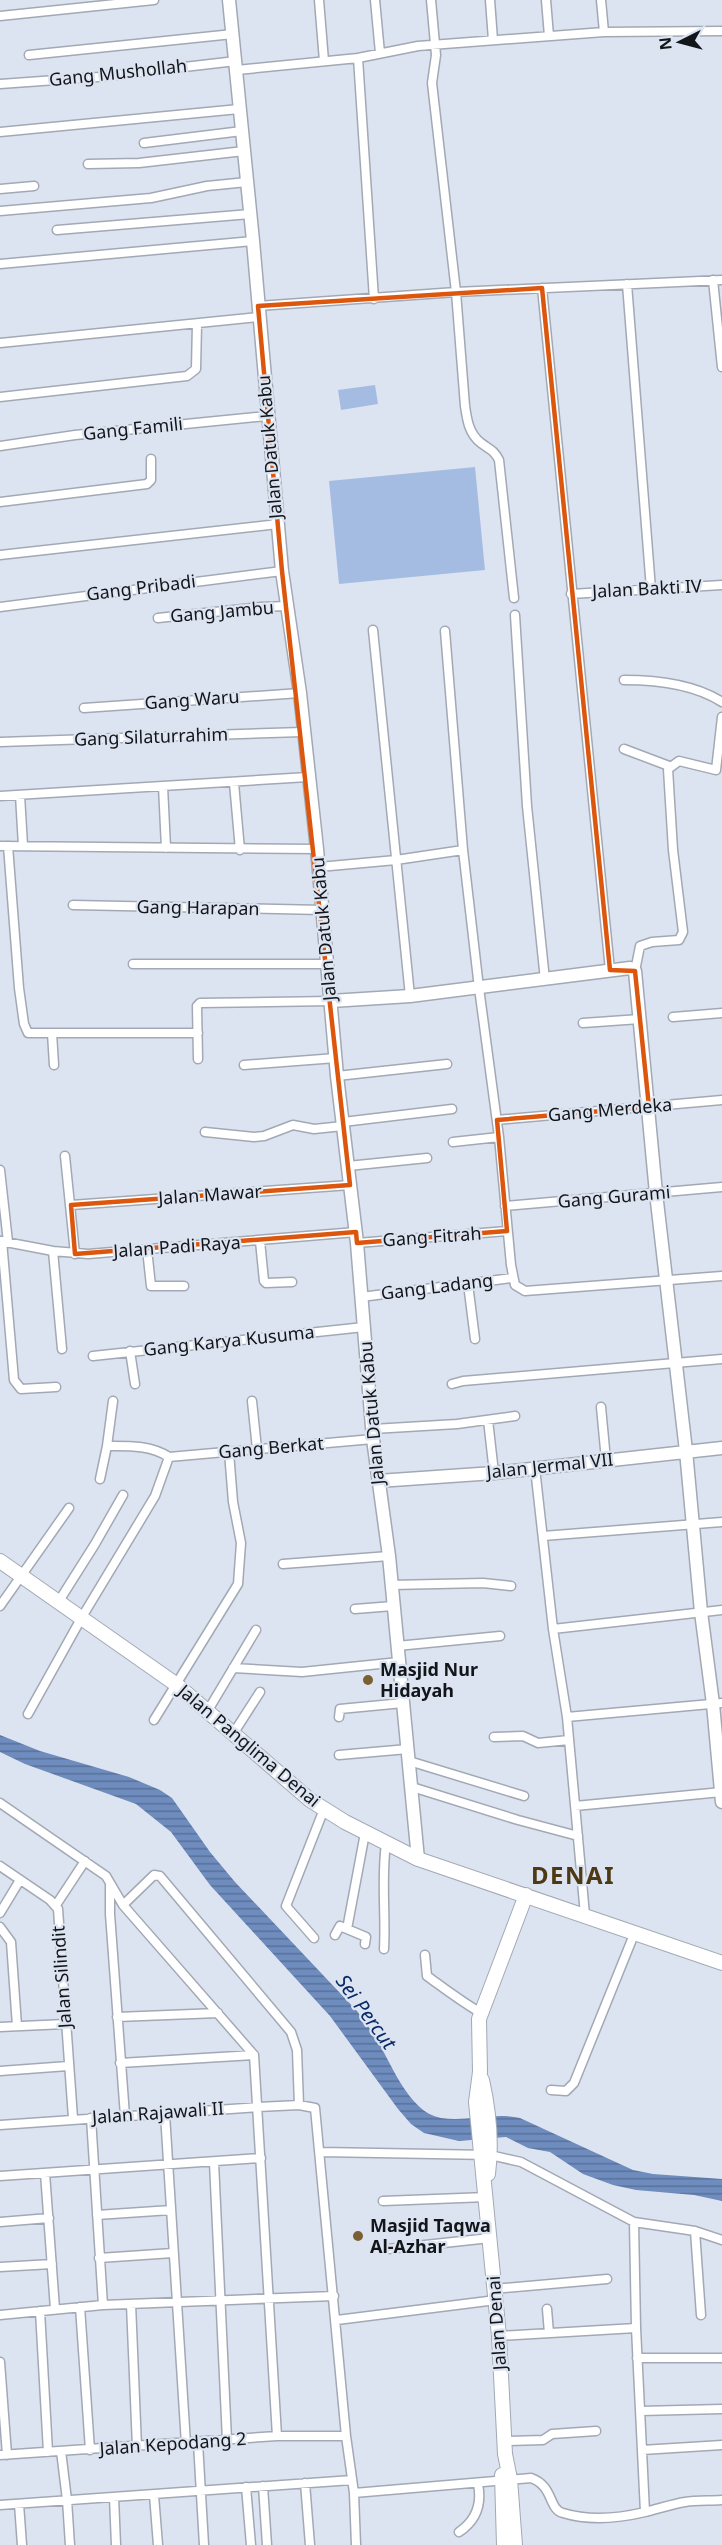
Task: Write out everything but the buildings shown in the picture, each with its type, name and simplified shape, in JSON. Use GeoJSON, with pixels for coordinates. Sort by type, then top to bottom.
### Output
{"type":"FeatureCollection","features":[{"type":"Feature","properties":{"kind":"main road","name":"Jalan Panglima Denai"},"geometry":{"type":"LineString","coordinates":[[0,1561],[177,1685],[310,1800],[365,1833],[418,1859],[722,1963]]}},
{"type":"Feature","properties":{"kind":"main road","name":"Jalan Denai"},"geometry":{"type":"LineString","coordinates":[[504,2545],[505,2480],[499,2336],[486,2195],[478,2024],[526,1895]]}},
{"type":"Feature","properties":{"kind":"main road","name":"Jalan Denai"},"geometry":{"type":"LineString","coordinates":[[505,2480],[515,2545]]}},
{"type":"Feature","properties":{"kind":"street"},"geometry":{"type":"LineString","coordinates":[[0,16],[154,0]]}},
{"type":"Feature","properties":{"kind":"street","name":"Jalan Datuk Kabu"},"geometry":{"type":"LineString","coordinates":[[229,0],[238,67],[239,108],[282,571],[300,693],[302,732],[319,867],[337,1076],[356,1237],[373,1434],[389,1556],[418,1859]]}},
{"type":"Feature","properties":{"kind":"street"},"geometry":{"type":"LineString","coordinates":[[319,0],[324,61]]}},
{"type":"Feature","properties":{"kind":"street"},"geometry":{"type":"LineString","coordinates":[[375,0],[380,53]]}},
{"type":"Feature","properties":{"kind":"street"},"geometry":{"type":"LineString","coordinates":[[432,0],[436,60],[432,83],[456,292],[467,420],[474,436],[492,449],[499,460],[514,598]]}},
{"type":"Feature","properties":{"kind":"street"},"geometry":{"type":"LineString","coordinates":[[490,0],[493,40]]}},
{"type":"Feature","properties":{"kind":"street"},"geometry":{"type":"LineString","coordinates":[[546,0],[549,36]]}},
{"type":"Feature","properties":{"kind":"street"},"geometry":{"type":"LineString","coordinates":[[601,0],[604,32]]}},
{"type":"Feature","properties":{"kind":"street","name":"Gang Mushollah"},"geometry":{"type":"LineString","coordinates":[[0,84],[238,67],[252,69],[358,58],[434,45],[493,40],[604,32],[722,31]]}},
{"type":"Feature","properties":{"kind":"street"},"geometry":{"type":"LineString","coordinates":[[29,55],[233,34]]}},
{"type":"Feature","properties":{"kind":"street"},"geometry":{"type":"LineString","coordinates":[[358,58],[374,299]]}},
{"type":"Feature","properties":{"kind":"street"},"geometry":{"type":"LineString","coordinates":[[0,132],[239,108]]}},
{"type":"Feature","properties":{"kind":"street"},"geometry":{"type":"LineString","coordinates":[[144,143],[242,131]]}},
{"type":"Feature","properties":{"kind":"street"},"geometry":{"type":"LineString","coordinates":[[88,164],[139,163],[244,151]]}},
{"type":"Feature","properties":{"kind":"street"},"geometry":{"type":"LineString","coordinates":[[0,211],[151,198],[207,186],[247,182]]}},
{"type":"Feature","properties":{"kind":"street"},"geometry":{"type":"LineString","coordinates":[[0,189],[34,186]]}},
{"type":"Feature","properties":{"kind":"street"},"geometry":{"type":"LineString","coordinates":[[57,230],[250,214]]}},
{"type":"Feature","properties":{"kind":"street"},"geometry":{"type":"LineString","coordinates":[[0,264],[253,241]]}},
{"type":"Feature","properties":{"kind":"street"},"geometry":{"type":"LineString","coordinates":[[0,343],[196,324],[315,301],[718,280],[722,367]]}},
{"type":"Feature","properties":{"kind":"street"},"geometry":{"type":"LineString","coordinates":[[627,284],[651,589]]}},
{"type":"Feature","properties":{"kind":"street"},"geometry":{"type":"LineString","coordinates":[[542,288],[610,970]]}},
{"type":"Feature","properties":{"kind":"street"},"geometry":{"type":"LineString","coordinates":[[0,397],[187,376],[196,369],[196,324]]}},
{"type":"Feature","properties":{"kind":"street","name":"Gang Famili"},"geometry":{"type":"LineString","coordinates":[[0,446],[75,435],[267,416]]}},
{"type":"Feature","properties":{"kind":"street"},"geometry":{"type":"LineString","coordinates":[[0,502],[147,484],[151,480],[151,459]]}},
{"type":"Feature","properties":{"kind":"street"},"geometry":{"type":"LineString","coordinates":[[0,555],[278,524]]}},
{"type":"Feature","properties":{"kind":"street","name":"Gang Pribadi"},"geometry":{"type":"LineString","coordinates":[[0,607],[282,571]]}},
{"type":"Feature","properties":{"kind":"street","name":"Jalan Bakti IV"},"geometry":{"type":"LineString","coordinates":[[571,594],[722,585]]}},
{"type":"Feature","properties":{"kind":"street","name":"Gang Jambu"},"geometry":{"type":"LineString","coordinates":[[158,618],[287,606]]}},
{"type":"Feature","properties":{"kind":"street"},"geometry":{"type":"LineString","coordinates":[[515,615],[526,806],[545,980]]}},
{"type":"Feature","properties":{"kind":"street"},"geometry":{"type":"LineString","coordinates":[[374,630],[410,996]]}},
{"type":"Feature","properties":{"kind":"street"},"geometry":{"type":"LineString","coordinates":[[445,631],[464,850],[479,988],[499,1137],[512,1278],[517,1288],[525,1291],[722,1275]]}},
{"type":"Feature","properties":{"kind":"street"},"geometry":{"type":"LineString","coordinates":[[624,680],[675,685],[714,697],[722,702]]}},
{"type":"Feature","properties":{"kind":"street","name":"Gang Waru"},"geometry":{"type":"LineString","coordinates":[[84,708],[300,693]]}},
{"type":"Feature","properties":{"kind":"street"},"geometry":{"type":"LineString","coordinates":[[669,766],[682,761],[718,772],[718,745],[722,717]]}},
{"type":"Feature","properties":{"kind":"street","name":"Gang Silaturrahim"},"geometry":{"type":"LineString","coordinates":[[0,742],[302,732]]}},
{"type":"Feature","properties":{"kind":"street"},"geometry":{"type":"LineString","coordinates":[[624,749],[669,766]]}},
{"type":"Feature","properties":{"kind":"street"},"geometry":{"type":"LineString","coordinates":[[575,1806],[722,1795],[718,1703],[701,1612],[687,1451],[665,1278],[635,971],[640,946],[679,940],[684,932],[667,778],[669,766]]}},
{"type":"Feature","properties":{"kind":"street"},"geometry":{"type":"LineString","coordinates":[[0,796],[308,777]]}},
{"type":"Feature","properties":{"kind":"street"},"geometry":{"type":"LineString","coordinates":[[234,783],[240,850]]}},
{"type":"Feature","properties":{"kind":"street"},"geometry":{"type":"LineString","coordinates":[[163,786],[166,848]]}},
{"type":"Feature","properties":{"kind":"street"},"geometry":{"type":"LineString","coordinates":[[20,795],[23,846]]}},
{"type":"Feature","properties":{"kind":"street"},"geometry":{"type":"LineString","coordinates":[[198,1033],[31,1034],[26,1030],[4,846],[317,849]]}},
{"type":"Feature","properties":{"kind":"street"},"geometry":{"type":"LineString","coordinates":[[319,867],[396,860],[464,850]]}},
{"type":"Feature","properties":{"kind":"street","name":"Gang Harapan"},"geometry":{"type":"LineString","coordinates":[[73,905],[323,910]]}},
{"type":"Feature","properties":{"kind":"street"},"geometry":{"type":"LineString","coordinates":[[133,964],[327,964]]}},
{"type":"Feature","properties":{"kind":"street"},"geometry":{"type":"LineString","coordinates":[[198,1059],[197,1006],[200,1003],[331,1001],[410,996],[610,970],[630,968],[635,971]]}},
{"type":"Feature","properties":{"kind":"street"},"geometry":{"type":"LineString","coordinates":[[673,1017],[722,1013]]}},
{"type":"Feature","properties":{"kind":"street"},"geometry":{"type":"LineString","coordinates":[[583,1023],[640,1019]]}},
{"type":"Feature","properties":{"kind":"street"},"geometry":{"type":"LineString","coordinates":[[52,1033],[54,1065]]}},
{"type":"Feature","properties":{"kind":"street"},"geometry":{"type":"LineString","coordinates":[[244,1065],[336,1058]]}},
{"type":"Feature","properties":{"kind":"street"},"geometry":{"type":"LineString","coordinates":[[337,1076],[447,1064]]}},
{"type":"Feature","properties":{"kind":"street","name":"Gang Merdeka"},"geometry":{"type":"LineString","coordinates":[[497,1120],[722,1100]]}},
{"type":"Feature","properties":{"kind":"street"},"geometry":{"type":"LineString","coordinates":[[206,1132],[242,1138],[264,1136],[293,1125],[314,1129],[452,1109]]}},
{"type":"Feature","properties":{"kind":"street"},"geometry":{"type":"LineString","coordinates":[[453,1142],[499,1137]]}},
{"type":"Feature","properties":{"kind":"street"},"geometry":{"type":"LineString","coordinates":[[65,1156],[75,1254]]}},
{"type":"Feature","properties":{"kind":"street"},"geometry":{"type":"LineString","coordinates":[[348,1166],[427,1158]]}},
{"type":"Feature","properties":{"kind":"street"},"geometry":{"type":"LineString","coordinates":[[0,1170],[14,1380],[21,1389],[56,1387]]}},
{"type":"Feature","properties":{"kind":"street","name":"Jalan Mawar"},"geometry":{"type":"LineString","coordinates":[[71,1205],[350,1185]]}},
{"type":"Feature","properties":{"kind":"street","name":"Gang Gurami"},"geometry":{"type":"LineString","coordinates":[[505,1206],[722,1187]]}},
{"type":"Feature","properties":{"kind":"street","name":"Gang Fitrah"},"geometry":{"type":"LineString","coordinates":[[356,1237],[507,1231]]}},
{"type":"Feature","properties":{"kind":"street","name":"Jalan Padi Raya"},"geometry":{"type":"LineString","coordinates":[[3,1242],[75,1254],[260,1241],[356,1237]]}},
{"type":"Feature","properties":{"kind":"street"},"geometry":{"type":"LineString","coordinates":[[260,1241],[264,1281],[266,1283],[292,1282]]}},
{"type":"Feature","properties":{"kind":"street"},"geometry":{"type":"LineString","coordinates":[[147,1249],[151,1286],[184,1286]]}},
{"type":"Feature","properties":{"kind":"street"},"geometry":{"type":"LineString","coordinates":[[53,1251],[62,1349]]}},
{"type":"Feature","properties":{"kind":"street","name":"Gang Ladang"},"geometry":{"type":"LineString","coordinates":[[361,1297],[512,1278]]}},
{"type":"Feature","properties":{"kind":"street"},"geometry":{"type":"LineString","coordinates":[[468,1284],[475,1339]]}},
{"type":"Feature","properties":{"kind":"street","name":"Gang Karya Kusuma"},"geometry":{"type":"LineString","coordinates":[[93,1356],[364,1327]]}},
{"type":"Feature","properties":{"kind":"street"},"geometry":{"type":"LineString","coordinates":[[130,1351],[135,1384]]}},
{"type":"Feature","properties":{"kind":"street"},"geometry":{"type":"LineString","coordinates":[[452,1384],[463,1381],[722,1359]]}},
{"type":"Feature","properties":{"kind":"street"},"geometry":{"type":"LineString","coordinates":[[100,1479],[113,1401]]}},
{"type":"Feature","properties":{"kind":"street"},"geometry":{"type":"LineString","coordinates":[[252,1401],[257,1449]]}},
{"type":"Feature","properties":{"kind":"street"},"geometry":{"type":"LineString","coordinates":[[601,1407],[606,1460]]}},
{"type":"Feature","properties":{"kind":"street"},"geometry":{"type":"LineString","coordinates":[[373,1434],[515,1416]]}},
{"type":"Feature","properties":{"kind":"street"},"geometry":{"type":"LineString","coordinates":[[488,1420],[494,1473]]}},
{"type":"Feature","properties":{"kind":"street","name":"Gang Berkat"},"geometry":{"type":"LineString","coordinates":[[169,1457],[257,1449],[373,1434]]}},
{"type":"Feature","properties":{"kind":"street"},"geometry":{"type":"LineString","coordinates":[[28,1714],[82,1617],[155,1496],[169,1457],[153,1449],[107,1446]]}},
{"type":"Feature","properties":{"kind":"street","name":"Jalan Jermal VII"},"geometry":{"type":"LineString","coordinates":[[378,1481],[494,1473],[722,1448]]}},
{"type":"Feature","properties":{"kind":"street"},"geometry":{"type":"LineString","coordinates":[[154,1719],[238,1584],[241,1543],[232,1502],[229,1452]]}},
{"type":"Feature","properties":{"kind":"street"},"geometry":{"type":"LineString","coordinates":[[535,1468],[553,1629],[567,1717],[585,1915]]}},
{"type":"Feature","properties":{"kind":"street"},"geometry":{"type":"LineString","coordinates":[[59,1601],[123,1495]]}},
{"type":"Feature","properties":{"kind":"street"},"geometry":{"type":"LineString","coordinates":[[0,1606],[69,1508]]}},
{"type":"Feature","properties":{"kind":"street"},"geometry":{"type":"LineString","coordinates":[[543,1536],[722,1522]]}},
{"type":"Feature","properties":{"kind":"street"},"geometry":{"type":"LineString","coordinates":[[283,1564],[389,1556]]}},
{"type":"Feature","properties":{"kind":"street"},"geometry":{"type":"LineString","coordinates":[[391,1585],[483,1583],[511,1586]]}},
{"type":"Feature","properties":{"kind":"street"},"geometry":{"type":"LineString","coordinates":[[355,1609],[393,1606]]}},
{"type":"Feature","properties":{"kind":"street"},"geometry":{"type":"LineString","coordinates":[[553,1629],[722,1610]]}},
{"type":"Feature","properties":{"kind":"street"},"geometry":{"type":"LineString","coordinates":[[207,1712],[256,1630]]}},
{"type":"Feature","properties":{"kind":"street"},"geometry":{"type":"LineString","coordinates":[[397,1646],[500,1636]]}},
{"type":"Feature","properties":{"kind":"street"},"geometry":{"type":"LineString","coordinates":[[233,1668],[302,1672],[399,1662]]}},
{"type":"Feature","properties":{"kind":"street"},"geometry":{"type":"LineString","coordinates":[[233,1734],[260,1692]]}},
{"type":"Feature","properties":{"kind":"street"},"geometry":{"type":"LineString","coordinates":[[339,1717],[340,1709],[403,1703]]}},
{"type":"Feature","properties":{"kind":"street"},"geometry":{"type":"LineString","coordinates":[[567,1717],[718,1703]]}},
{"type":"Feature","properties":{"kind":"street"},"geometry":{"type":"LineString","coordinates":[[494,1737],[523,1736],[538,1743],[569,1740]]}},
{"type":"Feature","properties":{"kind":"street"},"geometry":{"type":"LineString","coordinates":[[339,1755],[409,1755],[524,1796]]}},
{"type":"Feature","properties":{"kind":"street"},"geometry":{"type":"LineString","coordinates":[[412,1787],[578,1836]]}},
{"type":"Feature","properties":{"kind":"street"},"geometry":{"type":"LineString","coordinates":[[0,1803],[85,1861],[110,1881],[123,1905],[254,2055],[277,2436]]}},
{"type":"Feature","properties":{"kind":"street"},"geometry":{"type":"LineString","coordinates":[[314,1938],[286,1906],[324,1809]]}},
{"type":"Feature","properties":{"kind":"street"},"geometry":{"type":"LineString","coordinates":[[347,1929],[365,1833]]}},
{"type":"Feature","properties":{"kind":"street"},"geometry":{"type":"LineString","coordinates":[[384,1949],[386,1844]]}},
{"type":"Feature","properties":{"kind":"street"},"geometry":{"type":"LineString","coordinates":[[56,1905],[85,1861]]}},
{"type":"Feature","properties":{"kind":"street","name":"Jalan Silindit"},"geometry":{"type":"LineString","coordinates":[[0,1866],[56,1905],[73,2118]]}},
{"type":"Feature","properties":{"kind":"street"},"geometry":{"type":"LineString","coordinates":[[123,1905],[154,1875],[160,1876],[291,2032],[297,2050],[299,2105]]}},
{"type":"Feature","properties":{"kind":"street"},"geometry":{"type":"LineString","coordinates":[[0,1913],[20,1880]]}},
{"type":"Feature","properties":{"kind":"street"},"geometry":{"type":"LineString","coordinates":[[110,1881],[124,2116]]}},
{"type":"Feature","properties":{"kind":"street"},"geometry":{"type":"LineString","coordinates":[[335,1935],[340,1926],[366,1937],[365,1944]]}},
{"type":"Feature","properties":{"kind":"street"},"geometry":{"type":"LineString","coordinates":[[0,1927],[11,1942],[17,2026]]}},
{"type":"Feature","properties":{"kind":"street"},"geometry":{"type":"LineString","coordinates":[[550,2090],[566,2091],[574,2083],[635,1932]]}},
{"type":"Feature","properties":{"kind":"street"},"geometry":{"type":"LineString","coordinates":[[425,1955],[427,1976],[443,1986],[458,2000],[481,2013]]}},
{"type":"Feature","properties":{"kind":"street"},"geometry":{"type":"LineString","coordinates":[[117,2017],[218,2013]]}},
{"type":"Feature","properties":{"kind":"street"},"geometry":{"type":"LineString","coordinates":[[0,2027],[65,2024]]}},
{"type":"Feature","properties":{"kind":"street"},"geometry":{"type":"LineString","coordinates":[[120,2063],[254,2055]]}},
{"type":"Feature","properties":{"kind":"street"},"geometry":{"type":"LineString","coordinates":[[0,2071],[68,2066]]}},
{"type":"Feature","properties":{"kind":"street","name":"Jalan Rajawali II"},"geometry":{"type":"LineString","coordinates":[[0,2125],[73,2118],[299,2105],[315,2108],[321,2152]]}},
{"type":"Feature","properties":{"kind":"street"},"geometry":{"type":"LineString","coordinates":[[165,2114],[186,2444]]}},
{"type":"Feature","properties":{"kind":"street"},"geometry":{"type":"LineString","coordinates":[[92,2118],[103,2305]]}},
{"type":"Feature","properties":{"kind":"street"},"geometry":{"type":"LineString","coordinates":[[356,2545],[354,2493],[346,2436],[321,2152],[485,2151],[521,2162],[634,2222],[695,2231],[722,2240]]}},
{"type":"Feature","properties":{"kind":"street"},"geometry":{"type":"LineString","coordinates":[[0,2176],[261,2158]]}},
{"type":"Feature","properties":{"kind":"street"},"geometry":{"type":"LineString","coordinates":[[214,2162],[227,2440]]}},
{"type":"Feature","properties":{"kind":"street"},"geometry":{"type":"LineString","coordinates":[[45,2173],[55,2309]]}},
{"type":"Feature","properties":{"kind":"street"},"geometry":{"type":"LineString","coordinates":[[383,2202],[486,2195]]}},
{"type":"Feature","properties":{"kind":"street"},"geometry":{"type":"LineString","coordinates":[[98,2215],[171,2210]]}},
{"type":"Feature","properties":{"kind":"street"},"geometry":{"type":"LineString","coordinates":[[0,2222],[48,2218]]}},
{"type":"Feature","properties":{"kind":"street"},"geometry":{"type":"LineString","coordinates":[[634,2222],[637,2358],[645,2512]]}},
{"type":"Feature","properties":{"kind":"street"},"geometry":{"type":"LineString","coordinates":[[695,2231],[700,2315]]}},
{"type":"Feature","properties":{"kind":"street"},"geometry":{"type":"LineString","coordinates":[[388,2249],[490,2238]]}},
{"type":"Feature","properties":{"kind":"street"},"geometry":{"type":"LineString","coordinates":[[99,2258],[173,2253]]}},
{"type":"Feature","properties":{"kind":"street"},"geometry":{"type":"LineString","coordinates":[[0,2267],[52,2264]]}},
{"type":"Feature","properties":{"kind":"street"},"geometry":{"type":"LineString","coordinates":[[337,2320],[495,2294],[607,2279]]}},
{"type":"Feature","properties":{"kind":"street"},"geometry":{"type":"LineString","coordinates":[[0,2315],[103,2305],[334,2296]]}},
{"type":"Feature","properties":{"kind":"street"},"geometry":{"type":"LineString","coordinates":[[130,2304],[137,2447]]}},
{"type":"Feature","properties":{"kind":"street"},"geometry":{"type":"LineString","coordinates":[[80,2307],[90,2450]]}},
{"type":"Feature","properties":{"kind":"street"},"geometry":{"type":"LineString","coordinates":[[547,2309],[549,2333]]}},
{"type":"Feature","properties":{"kind":"street"},"geometry":{"type":"LineString","coordinates":[[40,2311],[48,2452]]}},
{"type":"Feature","properties":{"kind":"street"},"geometry":{"type":"LineString","coordinates":[[499,2336],[636,2328]]}},
{"type":"Feature","properties":{"kind":"street"},"geometry":{"type":"LineString","coordinates":[[637,2358],[722,2358]]}},
{"type":"Feature","properties":{"kind":"street"},"geometry":{"type":"LineString","coordinates":[[0,2362],[3,2455]]}},
{"type":"Feature","properties":{"kind":"street"},"geometry":{"type":"LineString","coordinates":[[640,2411],[722,2409]]}},
{"type":"Feature","properties":{"kind":"street"},"geometry":{"type":"LineString","coordinates":[[504,2448],[543,2440],[552,2434],[596,2430]]}},
{"type":"Feature","properties":{"kind":"street","name":"Jalan Kepodang 2"},"geometry":{"type":"LineString","coordinates":[[3,2455],[198,2444],[277,2436],[346,2436]]}},
{"type":"Feature","properties":{"kind":"street"},"geometry":{"type":"LineString","coordinates":[[198,2444],[204,2545]]}},
{"type":"Feature","properties":{"kind":"street"},"geometry":{"type":"LineString","coordinates":[[642,2450],[722,2445]]}},
{"type":"Feature","properties":{"kind":"street"},"geometry":{"type":"LineString","coordinates":[[61,2451],[68,2500],[70,2545]]}},
{"type":"Feature","properties":{"kind":"street"},"geometry":{"type":"LineString","coordinates":[[354,2493],[531,2478],[540,2481],[548,2489],[555,2508],[561,2513],[595,2518],[645,2512],[684,2502],[722,2500]]}},
{"type":"Feature","properties":{"kind":"street"},"geometry":{"type":"LineString","coordinates":[[0,2505],[352,2480]]}},
{"type":"Feature","properties":{"kind":"street"},"geometry":{"type":"LineString","coordinates":[[305,2483],[310,2545]]}},
{"type":"Feature","properties":{"kind":"street"},"geometry":{"type":"LineString","coordinates":[[459,2532],[467,2527],[476,2514],[480,2494],[478,2484]]}},
{"type":"Feature","properties":{"kind":"street"},"geometry":{"type":"LineString","coordinates":[[262,2486],[267,2545]]}},
{"type":"Feature","properties":{"kind":"street"},"geometry":{"type":"LineString","coordinates":[[246,2487],[251,2545]]}},
{"type":"Feature","properties":{"kind":"street"},"geometry":{"type":"LineString","coordinates":[[154,2495],[158,2545]]}},
{"type":"Feature","properties":{"kind":"street"},"geometry":{"type":"LineString","coordinates":[[114,2497],[116,2545]]}},
{"type":"Feature","properties":{"kind":"street"},"geometry":{"type":"LineString","coordinates":[[19,2504],[22,2545]]}},
{"type":"Feature","properties":{"kind":"highlighted area"},"geometry":{"type":"Polygon","coordinates":[[[542,288],[610,970],[635,971],[649,1107],[497,1120],[507,1231],[357,1243],[356,1232],[75,1254],[71,1205],[350,1185],[282,571],[258,306],[542,288]]]}},
{"type":"Feature","properties":{"kind":"shaded area"},"geometry":{"type":"Polygon","coordinates":[[[375,385],[378,404],[341,410],[338,390],[375,385]]]}},
{"type":"Feature","properties":{"kind":"shaded area"},"geometry":{"type":"Polygon","coordinates":[[[475,467],[485,570],[339,584],[329,481],[475,467]]]}},
{"type":"Feature","properties":{"kind":"shaded area","name":"Sei Percut"},"geometry":{"type":"Polygon","coordinates":[[[0,1735],[40,1751],[129,1777],[160,1790],[172,1798],[210,1852],[235,1882],[357,2011],[373,2033],[409,2095],[429,2114],[451,2119],[500,2116],[520,2118],[633,2170],[653,2174],[722,2179],[722,2201],[694,2195],[636,2190],[613,2185],[583,2174],[550,2152],[528,2148],[506,2137],[459,2141],[424,2133],[411,2124],[398,2109],[330,2016],[210,1885],[171,1832],[136,1804],[25,1764],[0,1752],[0,1735]]]}},
{"type":"Feature","properties":{"kind":"place","name":"Masjid Nur Hidayah"},"geometry":{"type":"Point","coordinates":[368,1680]}},
{"type":"Feature","properties":{"kind":"place","name":"Masjid Taqwa Al-Azhar"},"geometry":{"type":"Point","coordinates":[358,2236]}},
{"type":"Feature","properties":{"kind":"district","name":"DENAI"},"geometry":{"type":"Point","coordinates":[573,1876]}}]}
